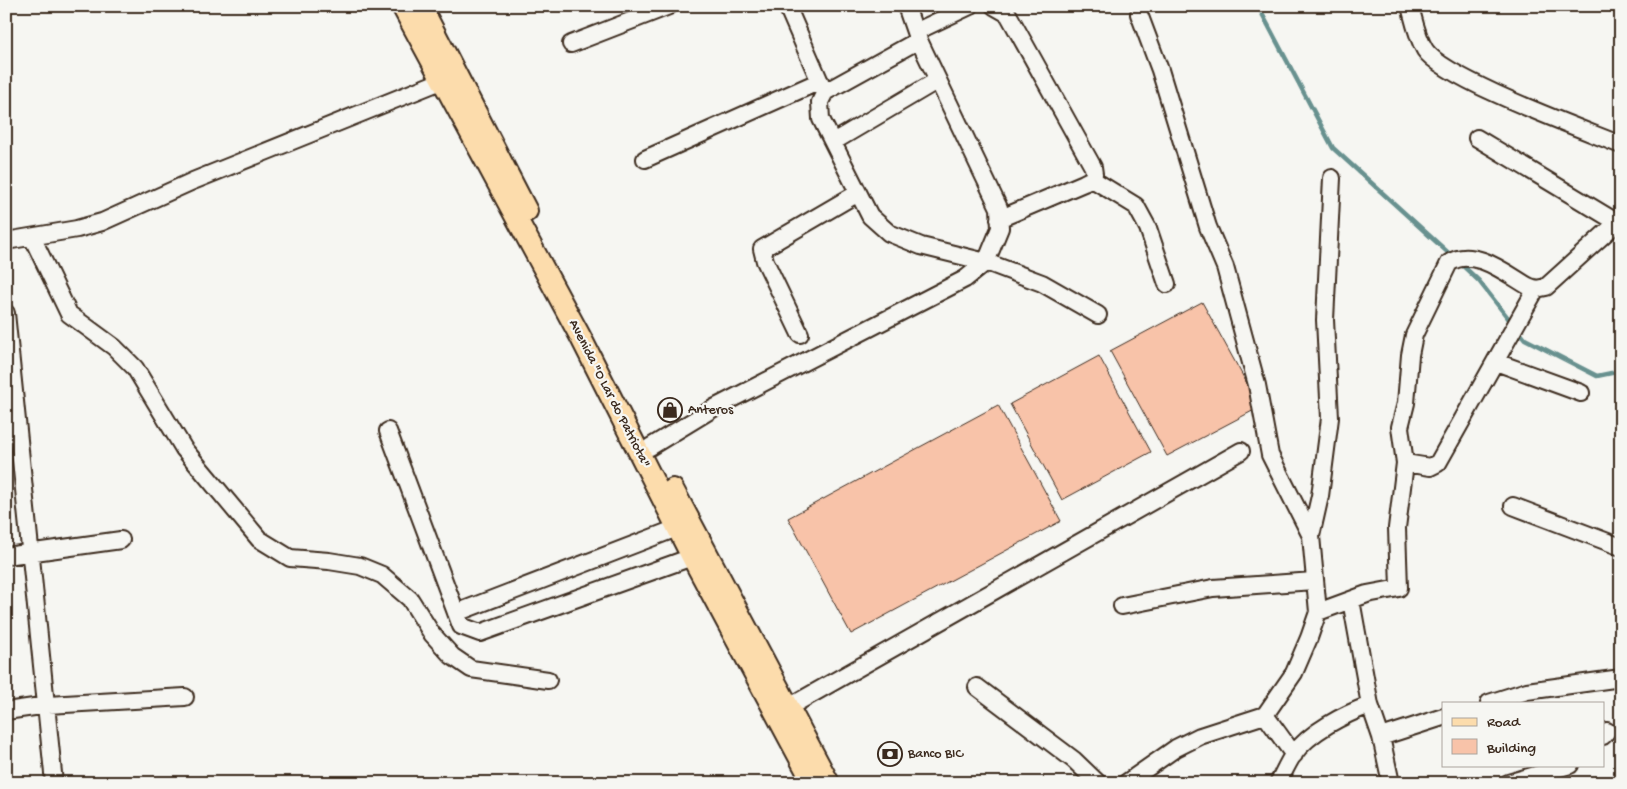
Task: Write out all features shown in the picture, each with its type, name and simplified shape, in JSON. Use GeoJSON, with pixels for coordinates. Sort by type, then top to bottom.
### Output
{"type":"FeatureCollection","features":[{"type":"Feature","properties":{"kind":"main road","name":"Avenida \"O Lar do Patriota\""},"geometry":{"type":"LineString","coordinates":[[402,6],[580,336],[692,557],[813,783]]}},
{"type":"Feature","properties":{"kind":"main road","name":"Avenida \"O Lar do Patriota\""},"geometry":{"type":"LineString","coordinates":[[421,6],[650,447],[829,783]]}},
{"type":"Feature","properties":{"kind":"street"},"geometry":{"type":"LineString","coordinates":[[572,44],[669,6]]}},
{"type":"Feature","properties":{"kind":"street"},"geometry":{"type":"LineString","coordinates":[[787,6],[822,87],[820,102],[821,119],[870,216],[889,233],[921,246],[986,262],[1042,283],[1098,315]]}},
{"type":"Feature","properties":{"kind":"street"},"geometry":{"type":"LineString","coordinates":[[650,447],[714,408],[965,279],[986,262],[1000,228],[999,208],[917,36],[906,6]]}},
{"type":"Feature","properties":{"kind":"street"},"geometry":{"type":"LineString","coordinates":[[645,159],[822,87],[970,6]]}},
{"type":"Feature","properties":{"kind":"street"},"geometry":{"type":"LineString","coordinates":[[994,6],[1008,14],[1013,22],[1093,166],[1094,174],[1092,179],[999,219]]}},
{"type":"Feature","properties":{"kind":"street"},"geometry":{"type":"LineString","coordinates":[[1410,6],[1416,28],[1426,51],[1438,62],[1463,78],[1621,145]]}},
{"type":"Feature","properties":{"kind":"street"},"geometry":{"type":"LineString","coordinates":[[1139,14],[1163,79],[1208,226],[1225,267],[1257,385],[1270,455],[1311,536]]}},
{"type":"Feature","properties":{"kind":"street"},"geometry":{"type":"LineString","coordinates":[[833,142],[938,80]]}},
{"type":"Feature","properties":{"kind":"street"},"geometry":{"type":"LineString","coordinates":[[6,241],[32,238],[102,222],[193,181],[441,81]]}},
{"type":"Feature","properties":{"kind":"street"},"geometry":{"type":"LineString","coordinates":[[1318,612],[1367,594],[1399,588],[1397,528],[1405,463],[1400,427],[1406,403],[1410,355],[1414,336],[1449,263],[1454,260],[1476,258],[1536,289],[1546,288],[1619,221],[1477,138]]}},
{"type":"Feature","properties":{"kind":"street"},"geometry":{"type":"LineString","coordinates":[[1126,783],[1176,748],[1200,736],[1264,715],[1294,673],[1318,612],[1311,536],[1320,496],[1330,418],[1325,320],[1332,178]]}},
{"type":"Feature","properties":{"kind":"street"},"geometry":{"type":"LineString","coordinates":[[1092,179],[1136,206],[1148,228],[1167,284]]}},
{"type":"Feature","properties":{"kind":"street"},"geometry":{"type":"LineString","coordinates":[[800,334],[765,261],[762,250],[858,193]]}},
{"type":"Feature","properties":{"kind":"street"},"geometry":{"type":"LineString","coordinates":[[32,238],[69,314],[114,347],[135,368],[184,448],[215,483],[259,539],[290,558],[360,566],[382,575],[410,599],[432,634],[452,656],[471,669],[548,680]]}},
{"type":"Feature","properties":{"kind":"street"},"geometry":{"type":"LineString","coordinates":[[1405,463],[1430,467],[1438,463],[1536,289]]}},
{"type":"Feature","properties":{"kind":"street"},"geometry":{"type":"LineString","coordinates":[[6,313],[11,402],[31,553],[48,705],[54,783]]}},
{"type":"Feature","properties":{"kind":"street"},"geometry":{"type":"LineString","coordinates":[[1496,362],[1582,393]]}},
{"type":"Feature","properties":{"kind":"street"},"geometry":{"type":"LineString","coordinates":[[388,431],[461,626],[480,632],[692,557]]}},
{"type":"Feature","properties":{"kind":"street"},"geometry":{"type":"LineString","coordinates":[[789,707],[1241,451]]}},
{"type":"Feature","properties":{"kind":"street"},"geometry":{"type":"LineString","coordinates":[[1513,506],[1621,546]]}},
{"type":"Feature","properties":{"kind":"street"},"geometry":{"type":"LineString","coordinates":[[456,613],[677,528]]}},
{"type":"Feature","properties":{"kind":"street"},"geometry":{"type":"LineString","coordinates":[[6,556],[122,540]]}},
{"type":"Feature","properties":{"kind":"street"},"geometry":{"type":"LineString","coordinates":[[1122,606],[1212,588],[1314,581]]}},
{"type":"Feature","properties":{"kind":"street"},"geometry":{"type":"LineString","coordinates":[[1350,600],[1370,705],[1381,737],[1391,783]]}},
{"type":"Feature","properties":{"kind":"street"},"geometry":{"type":"LineString","coordinates":[[1492,702],[1527,691],[1621,678]]}},
{"type":"Feature","properties":{"kind":"street"},"geometry":{"type":"LineString","coordinates":[[977,687],[1074,760],[1098,783]]}},
{"type":"Feature","properties":{"kind":"street"},"geometry":{"type":"LineString","coordinates":[[6,711],[48,705],[185,697]]}},
{"type":"Feature","properties":{"kind":"street"},"geometry":{"type":"LineString","coordinates":[[1278,783],[1294,755],[1336,720],[1370,705]]}},
{"type":"Feature","properties":{"kind":"street"},"geometry":{"type":"LineString","coordinates":[[1264,715],[1294,755]]}},
{"type":"Feature","properties":{"kind":"street"},"geometry":{"type":"LineString","coordinates":[[1381,737],[1442,717]]}},
{"type":"Feature","properties":{"kind":"street"},"geometry":{"type":"LineString","coordinates":[[1508,783],[1567,766]]}},
{"type":"Feature","properties":{"kind":"building"},"geometry":{"type":"Polygon","coordinates":[[[1202,302],[1260,407],[1167,456],[1110,351],[1202,302]]]}},
{"type":"Feature","properties":{"kind":"building"},"geometry":{"type":"Polygon","coordinates":[[[1099,356],[1151,452],[1062,500],[1010,404],[1099,356]]]}},
{"type":"Feature","properties":{"kind":"building"},"geometry":{"type":"Polygon","coordinates":[[[998,405],[1061,521],[851,634],[788,518],[998,405]]]}},
{"type":"Feature","properties":{"kind":"waterway"},"geometry":{"type":"LineString","coordinates":[[1258,6],[1333,148],[1454,258]]}},
{"type":"Feature","properties":{"kind":"waterway"},"geometry":{"type":"LineString","coordinates":[[1460,263],[1479,281],[1512,323]]}},
{"type":"Feature","properties":{"kind":"waterway"},"geometry":{"type":"LineString","coordinates":[[1517,329],[1525,339],[1597,376],[1621,371]]}},
{"type":"Feature","properties":{"kind":"place","name":"Anteros"},"geometry":{"type":"Point","coordinates":[670,410]}},
{"type":"Feature","properties":{"kind":"place","name":"Banco BIC"},"geometry":{"type":"Point","coordinates":[890,754]}}]}
